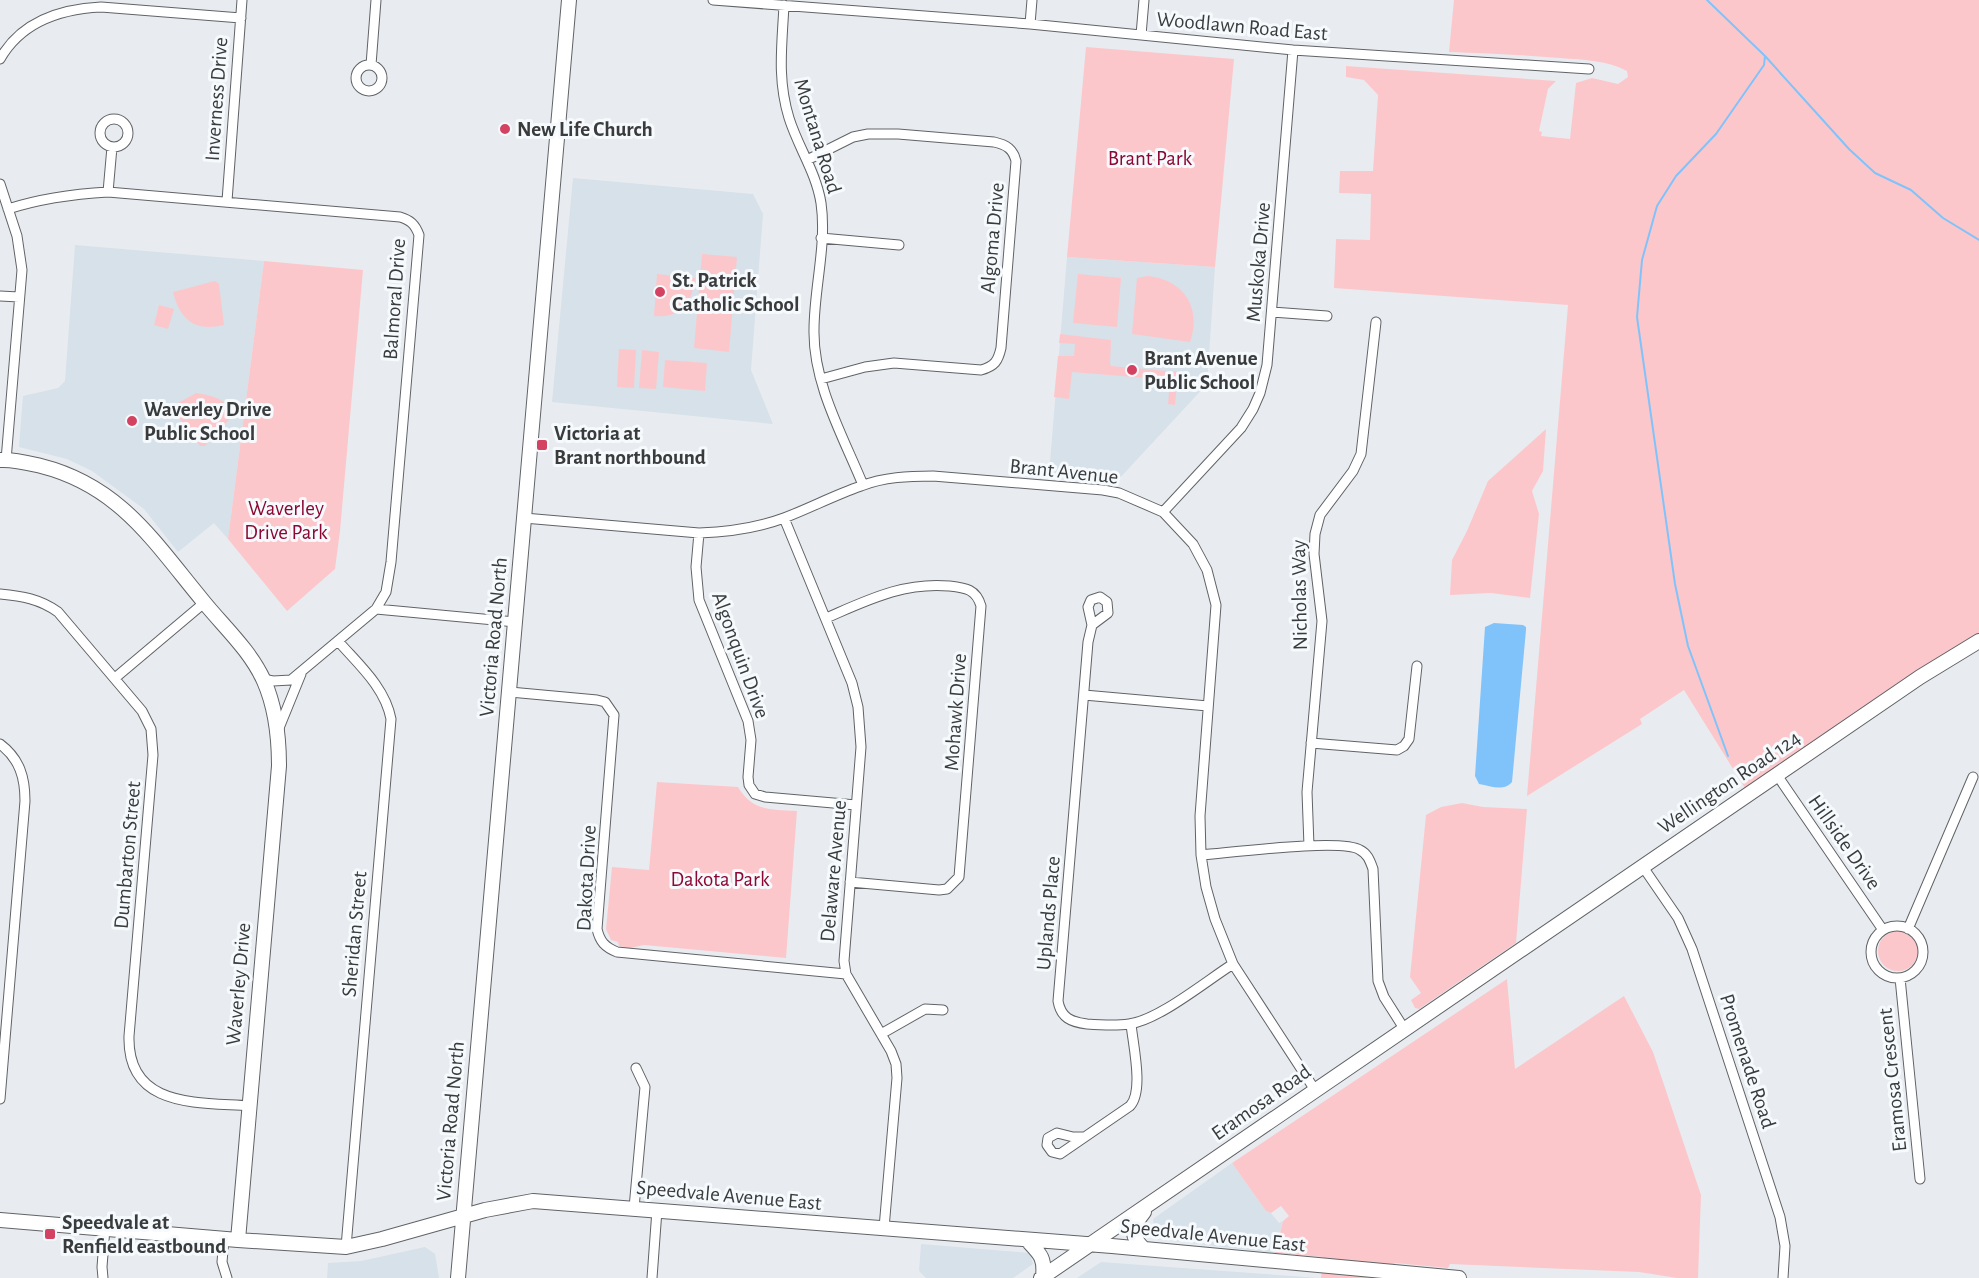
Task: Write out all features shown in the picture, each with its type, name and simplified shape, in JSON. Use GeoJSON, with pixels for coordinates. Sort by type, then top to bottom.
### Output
{"type":"FeatureCollection","features":[{"type":"Feature","properties":{"kind":"main road","name":"Victoria Road North"},"geometry":{"type":"LineString","coordinates":[[458,1278],[569,0]]}},
{"type":"Feature","properties":{"kind":"main road","name":"Waverley Drive"},"geometry":{"type":"LineString","coordinates":[[3,460],[37,465],[89,484],[136,520],[246,652],[263,679],[272,704],[278,731],[279,766],[249,1106],[231,1240]]}},
{"type":"Feature","properties":{"kind":"main road","name":"Wellington Road 124"},"geometry":{"type":"LineString","coordinates":[[1505,961],[1920,677],[1979,641]]}},
{"type":"Feature","properties":{"kind":"main road","name":"Eramosa Road"},"geometry":{"type":"LineString","coordinates":[[1042,1277],[1505,961]]}},
{"type":"Feature","properties":{"kind":"main road","name":"Speedvale Avenue East"},"geometry":{"type":"LineString","coordinates":[[0,1220],[231,1240],[346,1247],[463,1216],[533,1201],[1090,1244],[1459,1278]]}},
{"type":"Feature","properties":{"kind":"main road"},"geometry":{"type":"LineString","coordinates":[[1144,1249],[1136,1242],[1133,1234],[1134,1227],[1151,1204]]}},
{"type":"Feature","properties":{"kind":"main road"},"geometry":{"type":"LineString","coordinates":[[1027,1239],[1039,1252],[1044,1262],[1042,1277]]}},
{"type":"Feature","properties":{"kind":"street","name":"Inverness Drive"},"geometry":{"type":"LineString","coordinates":[[227,201],[242,0]]}},
{"type":"Feature","properties":{"kind":"street"},"geometry":{"type":"LineString","coordinates":[[371,65],[376,0]]}},
{"type":"Feature","properties":{"kind":"street","name":"Woodlawn Road East"},"geometry":{"type":"LineString","coordinates":[[713,0],[1030,24],[1293,50],[1589,69]]}},
{"type":"Feature","properties":{"kind":"street"},"geometry":{"type":"LineString","coordinates":[[1030,24],[1032,0]]}},
{"type":"Feature","properties":{"kind":"street"},"geometry":{"type":"LineString","coordinates":[[1141,35],[1144,0]]}},
{"type":"Feature","properties":{"kind":"street","name":"Montana Road"},"geometry":{"type":"LineString","coordinates":[[784,5],[780,71],[783,97],[789,121],[807,160],[821,203],[821,238],[814,330],[815,351],[820,379],[863,485]]}},
{"type":"Feature","properties":{"kind":"street"},"geometry":{"type":"LineString","coordinates":[[0,59],[3,44],[40,21],[80,8],[106,7],[241,18]]}},
{"type":"Feature","properties":{"kind":"street","name":"Muskoka Drive"},"geometry":{"type":"LineString","coordinates":[[1163,512],[1241,428],[1260,393],[1267,365],[1293,50]]}},
{"type":"Feature","properties":{"kind":"street","name":"Algoma Drive"},"geometry":{"type":"LineString","coordinates":[[807,160],[853,137],[884,133],[1004,144],[1011,149],[1016,161],[1001,348],[998,361],[991,367],[981,370],[881,364],[820,379]]}},
{"type":"Feature","properties":{"kind":"street"},"geometry":{"type":"LineString","coordinates":[[108,192],[112,147]]}},
{"type":"Feature","properties":{"kind":"street"},"geometry":{"type":"LineString","coordinates":[[0,184],[20,251],[22,270],[3,460]]}},
{"type":"Feature","properties":{"kind":"street","name":"Balmoral Drive"},"geometry":{"type":"LineString","coordinates":[[8,209],[46,198],[108,192],[400,217],[408,220],[417,228],[418,245],[391,562],[386,592],[376,609],[291,680],[263,679]]}},
{"type":"Feature","properties":{"kind":"street"},"geometry":{"type":"LineString","coordinates":[[821,238],[899,245]]}},
{"type":"Feature","properties":{"kind":"street"},"geometry":{"type":"LineString","coordinates":[[0,296],[20,297]]}},
{"type":"Feature","properties":{"kind":"street"},"geometry":{"type":"LineString","coordinates":[[1272,312],[1327,316]]}},
{"type":"Feature","properties":{"kind":"street","name":"Nicholas Way"},"geometry":{"type":"LineString","coordinates":[[1309,846],[1307,792],[1322,621],[1314,554],[1315,534],[1320,515],[1353,471],[1361,454],[1376,322]]}},
{"type":"Feature","properties":{"kind":"street","name":"Brant Avenue"},"geometry":{"type":"LineString","coordinates":[[524,518],[699,533],[731,531],[784,518],[863,485],[893,478],[933,476],[1103,490],[1132,498],[1163,512],[1193,544],[1207,570],[1216,604],[1216,628],[1200,816],[1201,855],[1206,887],[1215,919],[1233,964],[1316,1090]]}},
{"type":"Feature","properties":{"kind":"street","name":"Delaware Avenue"},"geometry":{"type":"LineString","coordinates":[[784,518],[852,683],[858,707],[861,747],[844,948],[846,974],[891,1051],[896,1064],[897,1078],[884,1228]]}},
{"type":"Feature","properties":{"kind":"street","name":"Algonquin Drive"},"geometry":{"type":"LineString","coordinates":[[699,533],[696,567],[699,600],[748,721],[751,740],[749,785],[755,794],[765,797],[856,805]]}},
{"type":"Feature","properties":{"kind":"street","name":"Mohawk Drive"},"geometry":{"type":"LineString","coordinates":[[826,618],[882,595],[919,585],[967,588],[979,597],[981,606],[959,877],[948,889],[939,890],[850,882]]}},
{"type":"Feature","properties":{"kind":"street","name":"Dumbarton Street"},"geometry":{"type":"LineString","coordinates":[[0,594],[29,597],[49,606],[64,618],[145,715],[153,742],[129,1034],[132,1062],[146,1084],[165,1096],[249,1106]]}},
{"type":"Feature","properties":{"kind":"street"},"geometry":{"type":"LineString","coordinates":[[115,678],[204,603]]}},
{"type":"Feature","properties":{"kind":"street"},"geometry":{"type":"LineString","coordinates":[[376,609],[515,622]]}},
{"type":"Feature","properties":{"kind":"street","name":"Uplands Place"},"geometry":{"type":"LineString","coordinates":[[1092,625],[1088,642],[1059,1000],[1063,1014],[1076,1023],[1131,1024],[1155,1015],[1233,964]]}},
{"type":"Feature","properties":{"kind":"street","name":"Sheridan Street"},"geometry":{"type":"LineString","coordinates":[[339,640],[381,692],[388,705],[391,718],[346,1247]]}},
{"type":"Feature","properties":{"kind":"street"},"geometry":{"type":"LineString","coordinates":[[1311,743],[1397,750],[1404,746],[1409,739],[1417,666]]}},
{"type":"Feature","properties":{"kind":"street","name":"Waverley Drive"},"geometry":{"type":"LineString","coordinates":[[278,731],[302,672]]}},
{"type":"Feature","properties":{"kind":"street","name":"Dakota Drive"},"geometry":{"type":"LineString","coordinates":[[510,692],[597,700],[605,702],[614,715],[597,929],[602,943],[607,948],[617,952],[846,974]]}},
{"type":"Feature","properties":{"kind":"street"},"geometry":{"type":"LineString","coordinates":[[1084,695],[1208,706]]}},
{"type":"Feature","properties":{"kind":"street"},"geometry":{"type":"LineString","coordinates":[[0,744],[13,756],[19,766],[25,784],[25,801],[0,1099]]}},
{"type":"Feature","properties":{"kind":"street","name":"Hillside Drive"},"geometry":{"type":"LineString","coordinates":[[1777,775],[1883,930]]}},
{"type":"Feature","properties":{"kind":"street"},"geometry":{"type":"LineString","coordinates":[[1883,930],[1891,927],[1908,929],[1973,777]]}},
{"type":"Feature","properties":{"kind":"street"},"geometry":{"type":"LineString","coordinates":[[1201,855],[1309,846],[1346,846],[1359,849],[1369,857],[1373,869],[1378,981],[1384,997],[1405,1030]]}},
{"type":"Feature","properties":{"kind":"street","name":"Promenade Road"},"geometry":{"type":"LineString","coordinates":[[1643,867],[1677,918],[1692,949],[1780,1217],[1785,1246],[1783,1278]]}},
{"type":"Feature","properties":{"kind":"street","name":"Eramosa Crescent"},"geometry":{"type":"LineString","coordinates":[[1883,930],[1876,936],[1872,945],[1871,955],[1874,964],[1880,972],[1889,977],[1900,978],[1913,972],[1922,957],[1919,940],[1908,929]]}},
{"type":"Feature","properties":{"kind":"street","name":"Eramosa Crescent"},"geometry":{"type":"LineString","coordinates":[[1900,978],[1920,1179]]}},
{"type":"Feature","properties":{"kind":"street"},"geometry":{"type":"LineString","coordinates":[[881,1035],[925,1010],[944,1010]]}},
{"type":"Feature","properties":{"kind":"street"},"geometry":{"type":"LineString","coordinates":[[1084,1137],[1130,1106],[1137,1096],[1131,1024]]}},
{"type":"Feature","properties":{"kind":"street"},"geometry":{"type":"LineString","coordinates":[[634,1208],[645,1087],[636,1068]]}},
{"type":"Feature","properties":{"kind":"street"},"geometry":{"type":"LineString","coordinates":[[651,1278],[657,1210]]}},
{"type":"Feature","properties":{"kind":"street"},"geometry":{"type":"LineString","coordinates":[[103,1278],[105,1228]]}},
{"type":"Feature","properties":{"kind":"street"},"geometry":{"type":"LineString","coordinates":[[227,1278],[222,1262],[231,1240]]}},
{"type":"Feature","properties":{"kind":"shaded area","name":"St. Patrick Catholic School"},"geometry":{"type":"Polygon","coordinates":[[[573,178],[753,194],[763,214],[751,370],[773,424],[552,402],[573,178]]]}},
{"type":"Feature","properties":{"kind":"shaded area","name":"Waverley Drive Public School"},"geometry":{"type":"Polygon","coordinates":[[[75,245],[264,261],[228,539],[214,523],[178,552],[144,509],[92,471],[67,459],[19,447],[23,396],[58,388],[65,381],[75,245]]]}},
{"type":"Feature","properties":{"kind":"shaded area","name":"Brant Avenue Public School"},"geometry":{"type":"Polygon","coordinates":[[[1067,257],[1215,267],[1207,384],[1118,480],[1049,474],[1067,257]]]}},
{"type":"Feature","properties":{"kind":"shaded area"},"geometry":{"type":"Polygon","coordinates":[[[1232,1163],[1266,1211],[1271,1213],[1279,1223],[1283,1221],[1275,1253],[1156,1239],[1153,1219],[1232,1163]]]}},
{"type":"Feature","properties":{"kind":"shaded area"},"geometry":{"type":"Polygon","coordinates":[[[921,1244],[1030,1253],[1033,1264],[1013,1278],[926,1278],[919,1271],[921,1244]]]}},
{"type":"Feature","properties":{"kind":"shaded area"},"geometry":{"type":"Polygon","coordinates":[[[425,1247],[435,1254],[439,1278],[327,1278],[328,1263],[361,1261],[425,1247]]]}},
{"type":"Feature","properties":{"kind":"shaded area"},"geometry":{"type":"Polygon","coordinates":[[[1101,1262],[1319,1278],[1077,1278],[1101,1262]]]}},
{"type":"Feature","properties":{"kind":"green space"},"geometry":{"type":"Polygon","coordinates":[[[1454,0],[1979,0],[1979,634],[1745,788],[1684,690],[1640,719],[1642,724],[1527,796],[1568,305],[1334,288],[1336,239],[1370,240],[1371,194],[1339,193],[1340,171],[1373,171],[1378,95],[1364,80],[1346,77],[1346,66],[1556,81],[1548,89],[1539,131],[1542,132],[1541,136],[1570,139],[1576,83],[1592,78],[1618,84],[1628,77],[1627,71],[1594,61],[1449,52],[1454,0]]]}},
{"type":"Feature","properties":{"kind":"green space","name":"Brant Park"},"geometry":{"type":"Polygon","coordinates":[[[1086,47],[1234,59],[1215,267],[1067,257],[1086,47]]]}},
{"type":"Feature","properties":{"kind":"green space"},"geometry":{"type":"Polygon","coordinates":[[[702,254],[737,257],[729,352],[694,348],[702,254]]]}},
{"type":"Feature","properties":{"kind":"green space","name":"Waverley Drive Park"},"geometry":{"type":"Polygon","coordinates":[[[264,261],[363,270],[335,569],[287,611],[228,539],[264,261]]]}},
{"type":"Feature","properties":{"kind":"green space"},"geometry":{"type":"Polygon","coordinates":[[[657,274],[695,278],[688,301],[678,312],[671,315],[654,316],[657,274]]]}},
{"type":"Feature","properties":{"kind":"green space"},"geometry":{"type":"Polygon","coordinates":[[[1078,274],[1121,278],[1117,327],[1073,323],[1078,274]]]}},
{"type":"Feature","properties":{"kind":"green space"},"geometry":{"type":"Polygon","coordinates":[[[1148,276],[1171,283],[1187,298],[1194,318],[1190,342],[1132,334],[1137,278],[1148,276]]]}},
{"type":"Feature","properties":{"kind":"green space"},"geometry":{"type":"Polygon","coordinates":[[[215,281],[219,284],[224,325],[205,327],[190,322],[180,310],[173,292],[215,281]]]}},
{"type":"Feature","properties":{"kind":"green space"},"geometry":{"type":"Polygon","coordinates":[[[159,305],[174,309],[168,329],[154,325],[159,305]]]}},
{"type":"Feature","properties":{"kind":"green space"},"geometry":{"type":"Polygon","coordinates":[[[1060,334],[1111,340],[1111,366],[1178,372],[1175,405],[1168,404],[1170,380],[1072,372],[1069,399],[1054,397],[1058,356],[1074,356],[1075,344],[1059,343],[1060,334]]]}},
{"type":"Feature","properties":{"kind":"green space"},"geometry":{"type":"Polygon","coordinates":[[[619,349],[636,350],[634,388],[617,387],[619,349]]]}},
{"type":"Feature","properties":{"kind":"green space"},"geometry":{"type":"Polygon","coordinates":[[[642,350],[659,352],[656,389],[639,388],[642,350]]]}},
{"type":"Feature","properties":{"kind":"green space"},"geometry":{"type":"Polygon","coordinates":[[[665,360],[707,363],[705,391],[663,387],[665,360]]]}},
{"type":"Feature","properties":{"kind":"green space"},"geometry":{"type":"Polygon","coordinates":[[[196,393],[218,399],[236,412],[205,446],[200,446],[171,407],[196,393]]]}},
{"type":"Feature","properties":{"kind":"green space"},"geometry":{"type":"Polygon","coordinates":[[[1546,429],[1543,471],[1532,491],[1539,514],[1530,598],[1491,593],[1450,595],[1452,560],[1488,481],[1546,429]]]}},
{"type":"Feature","properties":{"kind":"green space","name":"Dakota Park"},"geometry":{"type":"Polygon","coordinates":[[[657,782],[738,787],[750,801],[763,808],[797,811],[786,958],[644,945],[630,948],[619,946],[618,942],[611,940],[606,929],[612,867],[649,870],[657,782]]]}},
{"type":"Feature","properties":{"kind":"green space"},"geometry":{"type":"Polygon","coordinates":[[[1462,803],[1483,807],[1527,809],[1516,943],[1419,1009],[1415,1008],[1411,1000],[1421,993],[1410,977],[1426,815],[1441,807],[1462,803]]]}},
{"type":"Feature","properties":{"kind":"green space"},"geometry":{"type":"Polygon","coordinates":[[[1898,931],[1906,932],[1912,937],[1917,943],[1917,959],[1912,965],[1906,970],[1898,971],[1890,970],[1884,965],[1879,959],[1878,951],[1879,943],[1884,937],[1890,932],[1898,931]]]}},
{"type":"Feature","properties":{"kind":"green space"},"geometry":{"type":"Polygon","coordinates":[[[1507,979],[1515,1069],[1624,996],[1653,1052],[1701,1195],[1698,1278],[1677,1278],[1639,1272],[1450,1264],[1448,1268],[1395,1263],[1388,1278],[1321,1278],[1323,1257],[1275,1253],[1283,1221],[1289,1216],[1281,1206],[1271,1213],[1266,1211],[1232,1163],[1507,979]]]}},
{"type":"Feature","properties":{"kind":"water"},"geometry":{"type":"Polygon","coordinates":[[[1494,623],[1526,627],[1512,782],[1501,788],[1479,784],[1475,776],[1485,627],[1494,623]]]}},
{"type":"Feature","properties":{"kind":"waterway"},"geometry":{"type":"LineString","coordinates":[[1707,0],[1765,56],[1849,149],[1875,173],[1911,190],[1943,218],[1979,240]]}},
{"type":"Feature","properties":{"kind":"waterway"},"geometry":{"type":"LineString","coordinates":[[1728,756],[1688,646],[1675,584],[1637,317],[1642,260],[1657,206],[1676,176],[1716,134],[1764,65],[1765,56]]}},
{"type":"Feature","properties":{"kind":"place","name":"New Life Church"},"geometry":{"type":"Point","coordinates":[505,129]}},
{"type":"Feature","properties":{"kind":"place","name":"St. Patrick Catholic School"},"geometry":{"type":"Point","coordinates":[660,292]}},
{"type":"Feature","properties":{"kind":"place","name":"Brant Avenue Public School"},"geometry":{"type":"Point","coordinates":[1132,370]}},
{"type":"Feature","properties":{"kind":"place","name":"Waverley Drive Public School"},"geometry":{"type":"Point","coordinates":[132,421]}},
{"type":"Feature","properties":{"kind":"place","name":"Victoria at Brant northbound"},"geometry":{"type":"Point","coordinates":[542,445]}},
{"type":"Feature","properties":{"kind":"place","name":"Speedvale at Renfield eastbound"},"geometry":{"type":"Point","coordinates":[50,1234]}}]}
